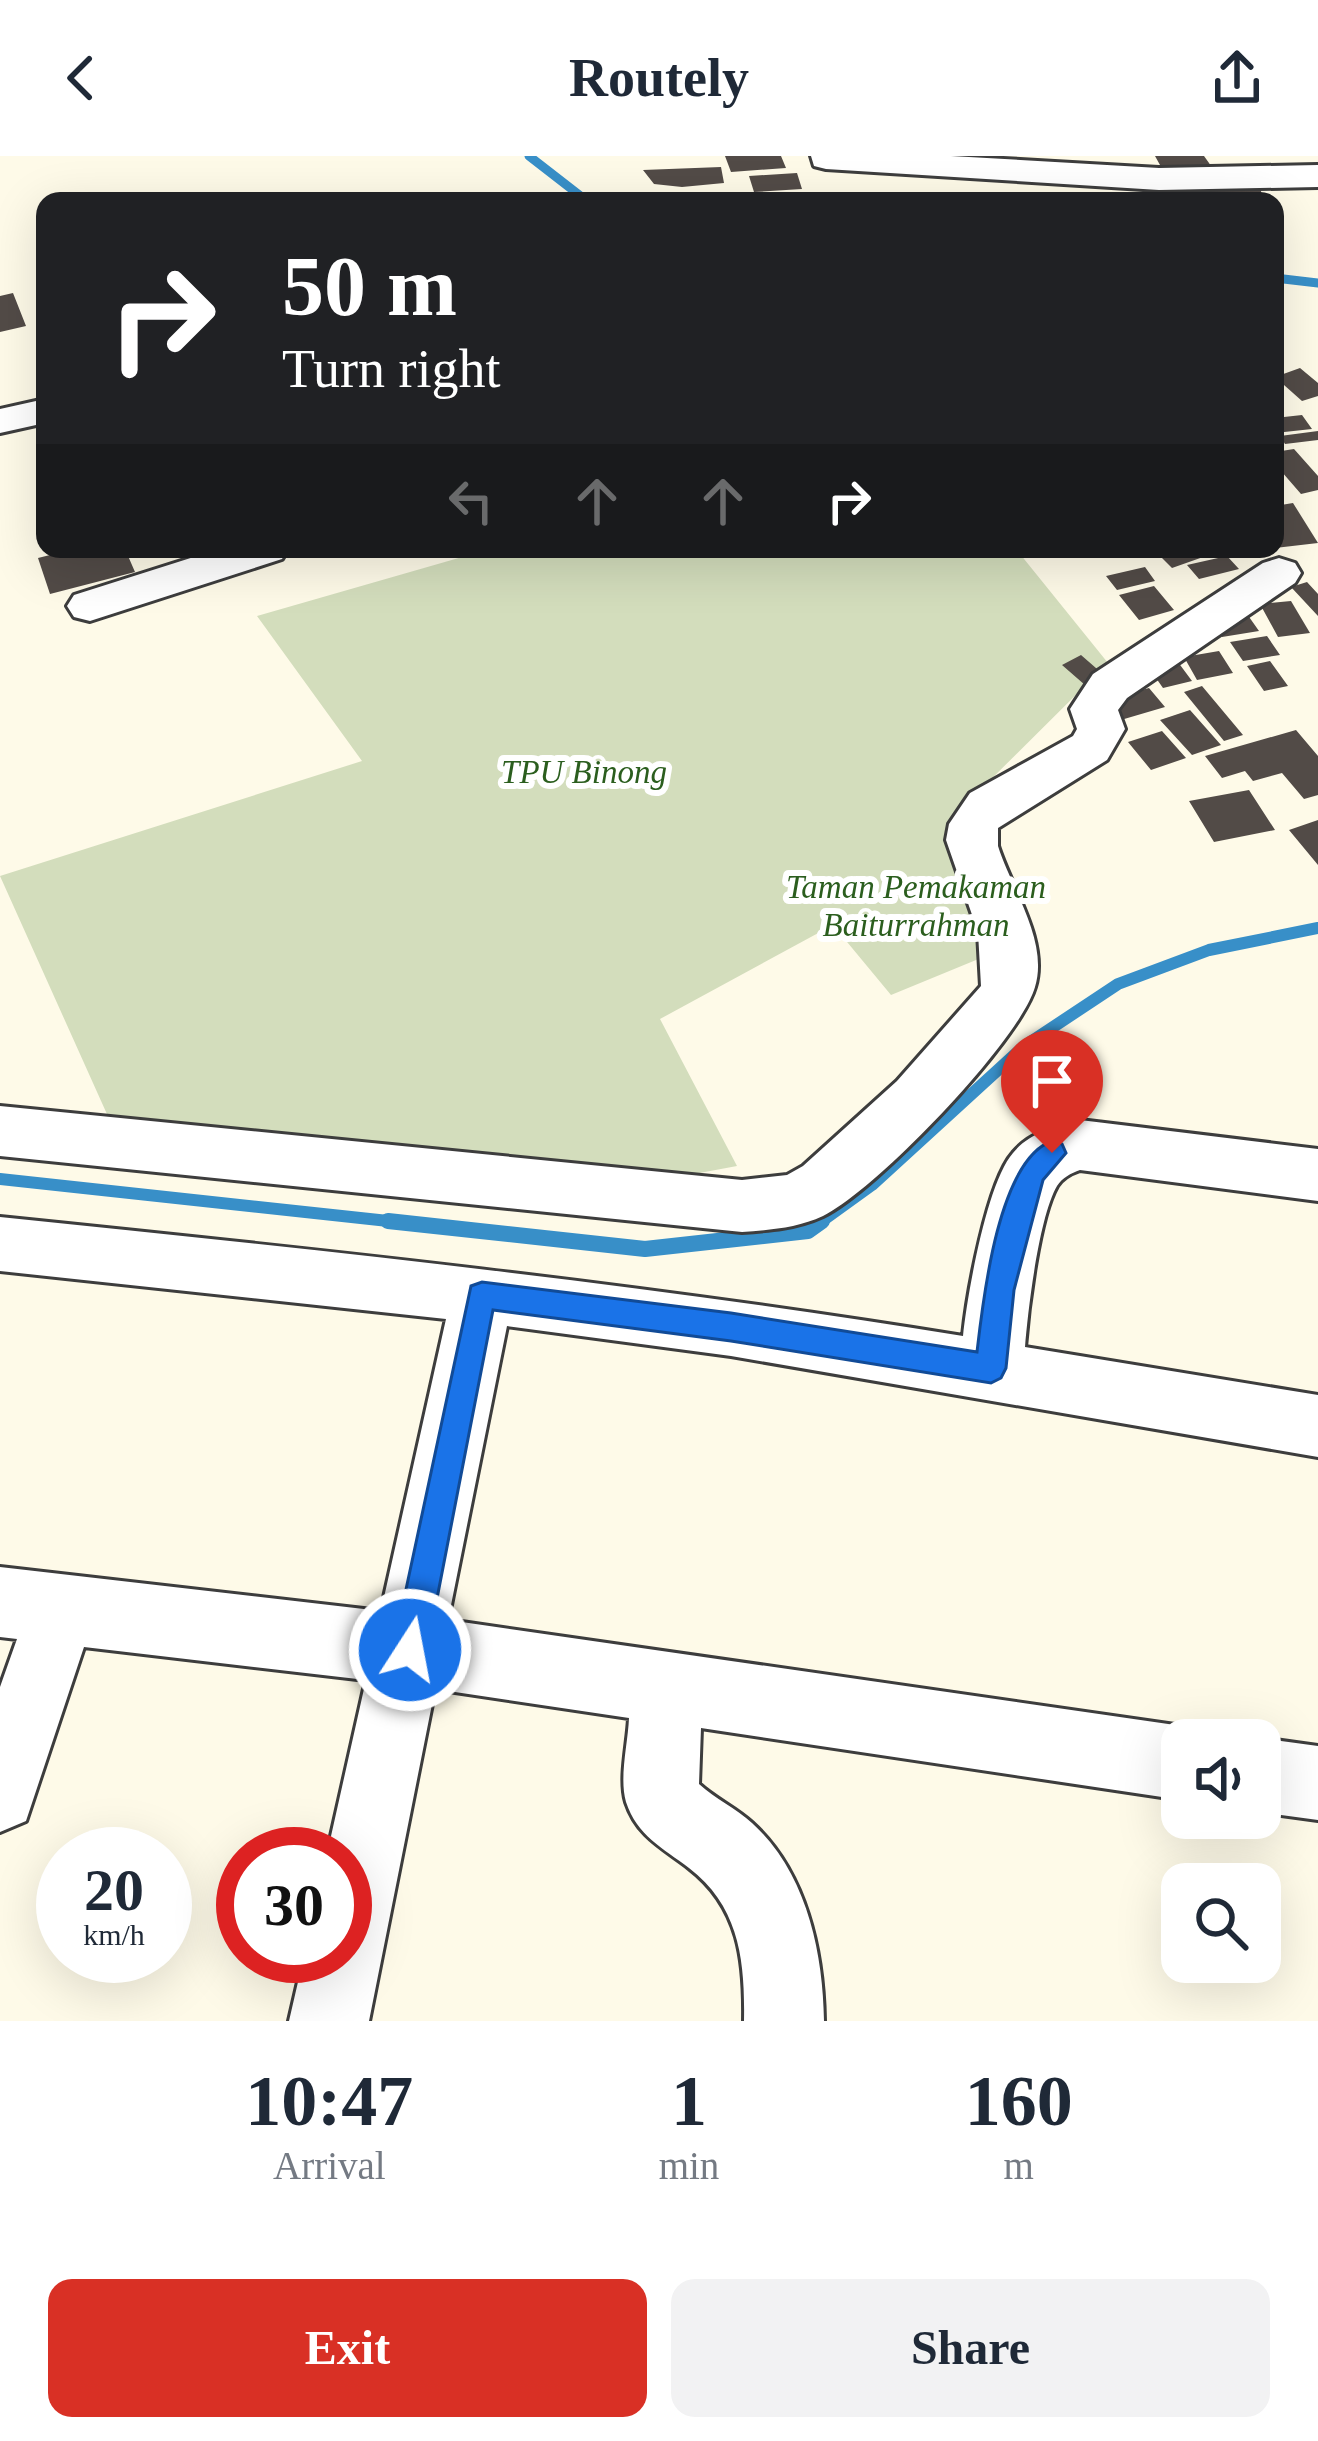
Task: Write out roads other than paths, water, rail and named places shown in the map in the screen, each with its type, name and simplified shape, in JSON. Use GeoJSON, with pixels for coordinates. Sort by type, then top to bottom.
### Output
{"type":"FeatureCollection","features":[{"type":"Feature","properties":{"kind":"street"},"geometry":{"type":"LineString","coordinates":[[839,192],[826,158],[1159,179],[1318,176]]}},
{"type":"Feature","properties":{"kind":"street"},"geometry":{"type":"LineString","coordinates":[[0,421],[36,413]]}},
{"type":"Feature","properties":{"kind":"street"},"geometry":{"type":"LineString","coordinates":[[90,606],[238,558]]}},
{"type":"Feature","properties":{"kind":"street"},"geometry":{"type":"LineString","coordinates":[[0,1131],[742,1206],[805,1197],[850,1160],[984,1029],[1008,988],[1006,933],[972,846],[975,819],[988,806],[1090,748],[1101,729],[1094,709],[1110,686],[1282,566]]}},
{"type":"Feature","properties":{"kind":"street"},"geometry":{"type":"LineString","coordinates":[[991,1368],[999,1290],[1030,1173],[1052,1153],[1080,1145],[1318,1175]]}},
{"type":"Feature","properties":{"kind":"street"},"geometry":{"type":"LineString","coordinates":[[0,1244],[482,1295],[731,1327],[1318,1426]]}},
{"type":"Feature","properties":{"kind":"street"},"geometry":{"type":"LineString","coordinates":[[371,1827],[482,1295]]}},
{"type":"Feature","properties":{"kind":"street"},"geometry":{"type":"LineString","coordinates":[[0,1795],[31,1605],[410,1650],[1161,1760]]}},
{"type":"Feature","properties":{"kind":"street"},"geometry":{"type":"LineString","coordinates":[[667,1688],[661,1797],[668,1808],[727,1851],[774,1922],[783,1951],[784,2021]]}},
{"type":"Feature","properties":{"kind":"street"},"geometry":{"type":"LineString","coordinates":[[1281,1777],[1318,1783]]}},
{"type":"Feature","properties":{"kind":"street"},"geometry":{"type":"LineString","coordinates":[[329,2021],[337,1983]]}},
{"type":"Feature","properties":{"kind":"waterway"},"geometry":{"type":"LineString","coordinates":[[529,156],[575,192]]}},
{"type":"Feature","properties":{"kind":"waterway"},"geometry":{"type":"LineString","coordinates":[[1284,279],[1318,283]]}},
{"type":"Feature","properties":{"kind":"waterway"},"geometry":{"type":"LineString","coordinates":[[818,1224],[872,1185],[1023,1047],[1118,984],[1209,950],[1318,928]]}},
{"type":"Feature","properties":{"kind":"waterway"},"geometry":{"type":"LineString","coordinates":[[0,1179],[416,1224]]}},
{"type":"Feature","properties":{"kind":"waterway"},"geometry":{"type":"LineString","coordinates":[[388,1221],[645,1249],[808,1231],[822,1221]]}},
{"type":"Feature","properties":{"kind":"park label","name":"TPU Binong"},"geometry":{"type":"Point","coordinates":[584,772]}},
{"type":"Feature","properties":{"kind":"park label","name":"Taman Pemakaman Baiturrahman"},"geometry":{"type":"Point","coordinates":[916,906]}}]}
